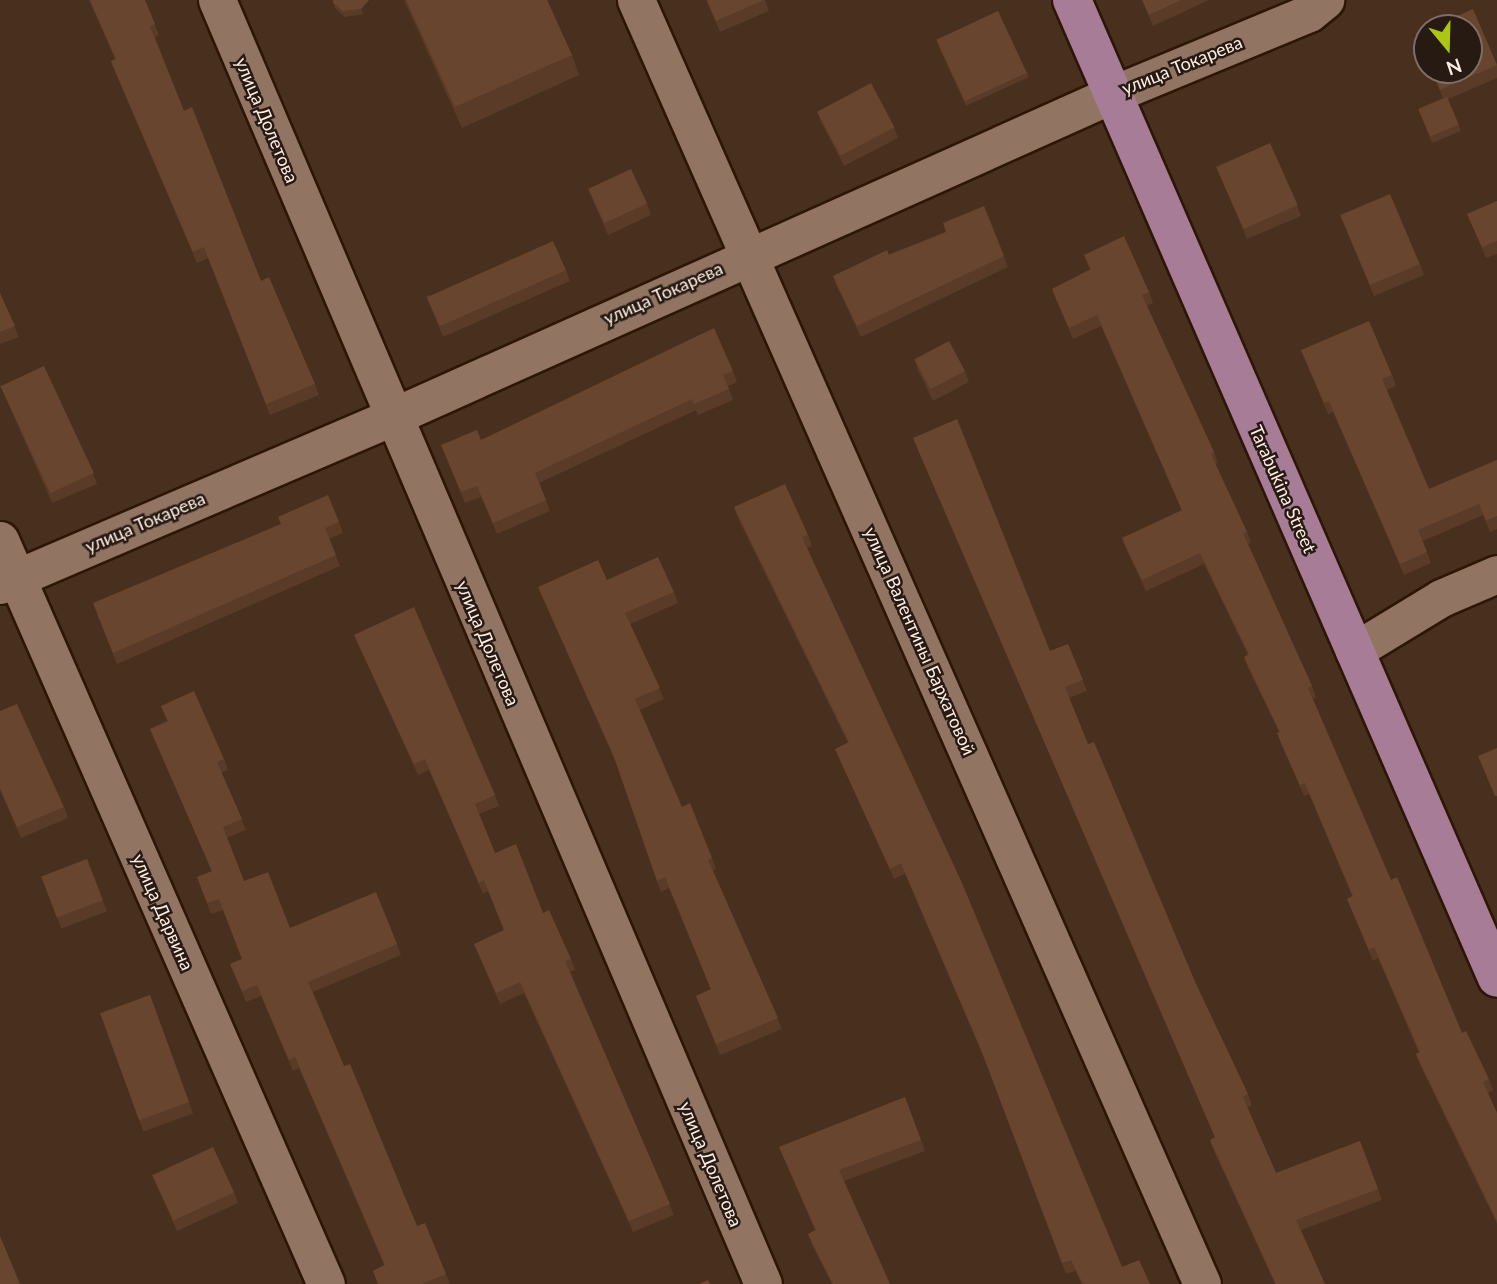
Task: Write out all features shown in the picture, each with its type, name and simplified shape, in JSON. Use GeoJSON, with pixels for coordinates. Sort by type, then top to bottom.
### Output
{"type":"FeatureCollection","features":[{"type":"Feature","properties":{"kind":"main road","name":"Tarabukina Street"},"geometry":{"type":"LineString","coordinates":[[1072,0],[1497,978]]}},
{"type":"Feature","properties":{"kind":"street","name":"улица Долетова"},"geometry":{"type":"LineString","coordinates":[[217,0],[392,417],[763,1284]]}},
{"type":"Feature","properties":{"kind":"street","name":"улица Валентины Бархатовой"},"geometry":{"type":"LineString","coordinates":[[636,0],[1202,1284]]}},
{"type":"Feature","properties":{"kind":"street","name":"улица Токарева"},"geometry":{"type":"LineString","coordinates":[[8,581],[392,417],[1111,94],[1309,13],[1325,0]]}},
{"type":"Feature","properties":{"kind":"street","name":"улица Дарвина"},"geometry":{"type":"LineString","coordinates":[[0,540],[8,581],[326,1284]]}},
{"type":"Feature","properties":{"kind":"street"},"geometry":{"type":"LineString","coordinates":[[1354,651],[1441,598],[1497,574]]}},
{"type":"Feature","properties":{"kind":"building"},"geometry":{"type":"Polygon","coordinates":[[[90,0],[145,0],[155,24],[150,27],[184,111],[192,107],[261,281],[269,277],[315,384],[266,404],[204,247],[193,252],[111,61],[116,59],[90,0]]]}},
{"type":"Feature","properties":{"kind":"building"},"geometry":{"type":"Polygon","coordinates":[[[333,0],[369,0],[361,9],[343,11],[333,0]]]}},
{"type":"Feature","properties":{"kind":"building"},"geometry":{"type":"Polygon","coordinates":[[[406,0],[547,0],[572,55],[455,107],[406,0]]]}},
{"type":"Feature","properties":{"kind":"building"},"geometry":{"type":"Polygon","coordinates":[[[707,0],[764,0],[716,21],[707,0]]]}},
{"type":"Feature","properties":{"kind":"building"},"geometry":{"type":"Polygon","coordinates":[[[1142,0],[1181,0],[1149,15],[1142,0]]]}},
{"type":"Feature","properties":{"kind":"building"},"geometry":{"type":"Polygon","coordinates":[[[1473,9],[1475,14],[1461,14],[1473,9]]]}},
{"type":"Feature","properties":{"kind":"building"},"geometry":{"type":"Polygon","coordinates":[[[998,11],[1027,73],[965,101],[936,40],[998,11]]]}},
{"type":"Feature","properties":{"kind":"building"},"geometry":{"type":"Polygon","coordinates":[[[1483,32],[1497,65],[1483,71],[1483,32]]]}},
{"type":"Feature","properties":{"kind":"building"},"geometry":{"type":"Polygon","coordinates":[[[871,83],[894,127],[841,156],[817,112],[871,83]]]}},
{"type":"Feature","properties":{"kind":"building"},"geometry":{"type":"Polygon","coordinates":[[[1438,84],[1454,84],[1440,90],[1438,84]]]}},
{"type":"Feature","properties":{"kind":"building"},"geometry":{"type":"Polygon","coordinates":[[[1447,97],[1459,125],[1430,137],[1418,109],[1447,97]]]}},
{"type":"Feature","properties":{"kind":"building"},"geometry":{"type":"Polygon","coordinates":[[[1270,143],[1298,205],[1244,229],[1216,167],[1270,143]]]}},
{"type":"Feature","properties":{"kind":"building"},"geometry":{"type":"Polygon","coordinates":[[[631,169],[647,203],[604,223],[588,189],[631,169]]]}},
{"type":"Feature","properties":{"kind":"building"},"geometry":{"type":"Polygon","coordinates":[[[1390,194],[1420,264],[1370,285],[1340,215],[1390,194]]]}},
{"type":"Feature","properties":{"kind":"building"},"geometry":{"type":"Polygon","coordinates":[[[1497,201],[1497,241],[1482,247],[1467,214],[1497,201]]]}},
{"type":"Feature","properties":{"kind":"building"},"geometry":{"type":"Polygon","coordinates":[[[984,206],[1004,256],[857,326],[833,276],[887,250],[889,255],[946,232],[943,223],[984,206]]]}},
{"type":"Feature","properties":{"kind":"building"},"geometry":{"type":"Polygon","coordinates":[[[1124,236],[1149,292],[1142,295],[1214,452],[1211,454],[1247,532],[1243,533],[1312,686],[1308,688],[1391,880],[1397,877],[1462,1033],[1466,1031],[1489,1079],[1483,1082],[1497,1113],[1497,1221],[1416,1054],[1420,1052],[1374,947],[1369,950],[1347,899],[1353,896],[1305,783],[1300,785],[1277,733],[1280,732],[1244,657],[1249,654],[1200,553],[1142,580],[1122,538],[1182,510],[1097,315],[1069,328],[1052,289],[1091,269],[1084,255],[1124,236]]]}},
{"type":"Feature","properties":{"kind":"building"},"geometry":{"type":"Polygon","coordinates":[[[553,241],[566,270],[440,326],[427,297],[553,241]]]}},
{"type":"Feature","properties":{"kind":"building"},"geometry":{"type":"Polygon","coordinates":[[[0,293],[15,326],[0,332],[0,293]]]}},
{"type":"Feature","properties":{"kind":"building"},"geometry":{"type":"Polygon","coordinates":[[[1369,321],[1392,375],[1382,379],[1429,489],[1497,460],[1497,516],[1486,521],[1479,504],[1418,530],[1427,552],[1400,564],[1329,401],[1324,403],[1301,350],[1369,321]]]}},
{"type":"Feature","properties":{"kind":"building"},"geometry":{"type":"Polygon","coordinates":[[[714,328],[733,371],[723,375],[729,389],[694,404],[692,399],[535,473],[546,500],[493,523],[477,486],[461,492],[441,445],[477,430],[481,440],[714,328]]]}},
{"type":"Feature","properties":{"kind":"building"},"geometry":{"type":"Polygon","coordinates":[[[949,341],[965,371],[931,389],[915,359],[949,341]]]}},
{"type":"Feature","properties":{"kind":"building"},"geometry":{"type":"Polygon","coordinates":[[[44,366],[94,473],[50,493],[0,386],[44,366]]]}},
{"type":"Feature","properties":{"kind":"building"},"geometry":{"type":"Polygon","coordinates":[[[957,419],[1050,651],[1068,644],[1083,680],[1065,687],[1088,744],[1094,742],[1196,984],[1248,1094],[1243,1097],[1276,1173],[1360,1141],[1378,1189],[1296,1220],[1325,1284],[1276,1284],[1210,1140],[1215,1137],[913,438],[957,419]]]}},
{"type":"Feature","properties":{"kind":"building"},"geometry":{"type":"Polygon","coordinates":[[[785,484],[808,535],[802,537],[962,883],[1122,1267],[1139,1260],[1150,1284],[1083,1284],[1071,1260],[1062,1263],[980,1047],[901,863],[890,869],[835,749],[849,742],[734,507],[785,484]]]}},
{"type":"Feature","properties":{"kind":"building"},"geometry":{"type":"Polygon","coordinates":[[[328,495],[339,522],[325,528],[336,555],[113,653],[93,603],[281,524],[278,517],[328,495]]]}},
{"type":"Feature","properties":{"kind":"building"},"geometry":{"type":"Polygon","coordinates":[[[658,557],[674,592],[625,613],[660,688],[635,699],[682,807],[690,803],[712,858],[708,860],[778,1018],[716,1044],[696,996],[711,989],[665,877],[657,881],[613,754],[538,587],[598,560],[607,580],[658,557]]]}},
{"type":"Feature","properties":{"kind":"building"},"geometry":{"type":"Polygon","coordinates":[[[414,607],[495,795],[475,804],[495,853],[516,844],[543,913],[549,910],[571,959],[565,961],[670,1204],[629,1221],[520,982],[496,993],[474,944],[504,930],[484,880],[479,883],[425,759],[414,764],[354,635],[414,607]]]}},
{"type":"Feature","properties":{"kind":"building"},"geometry":{"type":"Polygon","coordinates":[[[194,691],[224,759],[217,762],[242,819],[223,827],[244,881],[268,872],[290,928],[376,892],[397,944],[308,982],[344,1066],[350,1064],[417,1226],[425,1223],[446,1274],[422,1284],[378,1284],[373,1271],[385,1265],[295,1057],[289,1060],[257,985],[242,991],[230,964],[242,959],[219,899],[207,903],[197,877],[212,871],[150,729],[168,721],[161,706],[194,691]]]}},
{"type":"Feature","properties":{"kind":"building"},"geometry":{"type":"Polygon","coordinates":[[[17,704],[64,807],[17,827],[0,788],[0,711],[17,704]]]}},
{"type":"Feature","properties":{"kind":"building"},"geometry":{"type":"Polygon","coordinates":[[[1497,748],[1497,796],[1495,796],[1478,756],[1497,748]]]}},
{"type":"Feature","properties":{"kind":"building"},"geometry":{"type":"Polygon","coordinates":[[[87,859],[103,900],[57,918],[41,877],[87,859]]]}},
{"type":"Feature","properties":{"kind":"building"},"geometry":{"type":"Polygon","coordinates":[[[150,995],[189,1102],[139,1120],[100,1013],[150,995]]]}},
{"type":"Feature","properties":{"kind":"building"},"geometry":{"type":"Polygon","coordinates":[[[905,1097],[921,1140],[839,1170],[890,1284],[833,1284],[808,1234],[816,1230],[779,1147],[905,1097]]]}},
{"type":"Feature","properties":{"kind":"building"},"geometry":{"type":"Polygon","coordinates":[[[213,1147],[234,1192],[173,1221],[152,1175],[213,1147]]]}},
{"type":"Feature","properties":{"kind":"building"},"geometry":{"type":"Polygon","coordinates":[[[0,1236],[20,1284],[0,1284],[0,1236]]]}}]}
